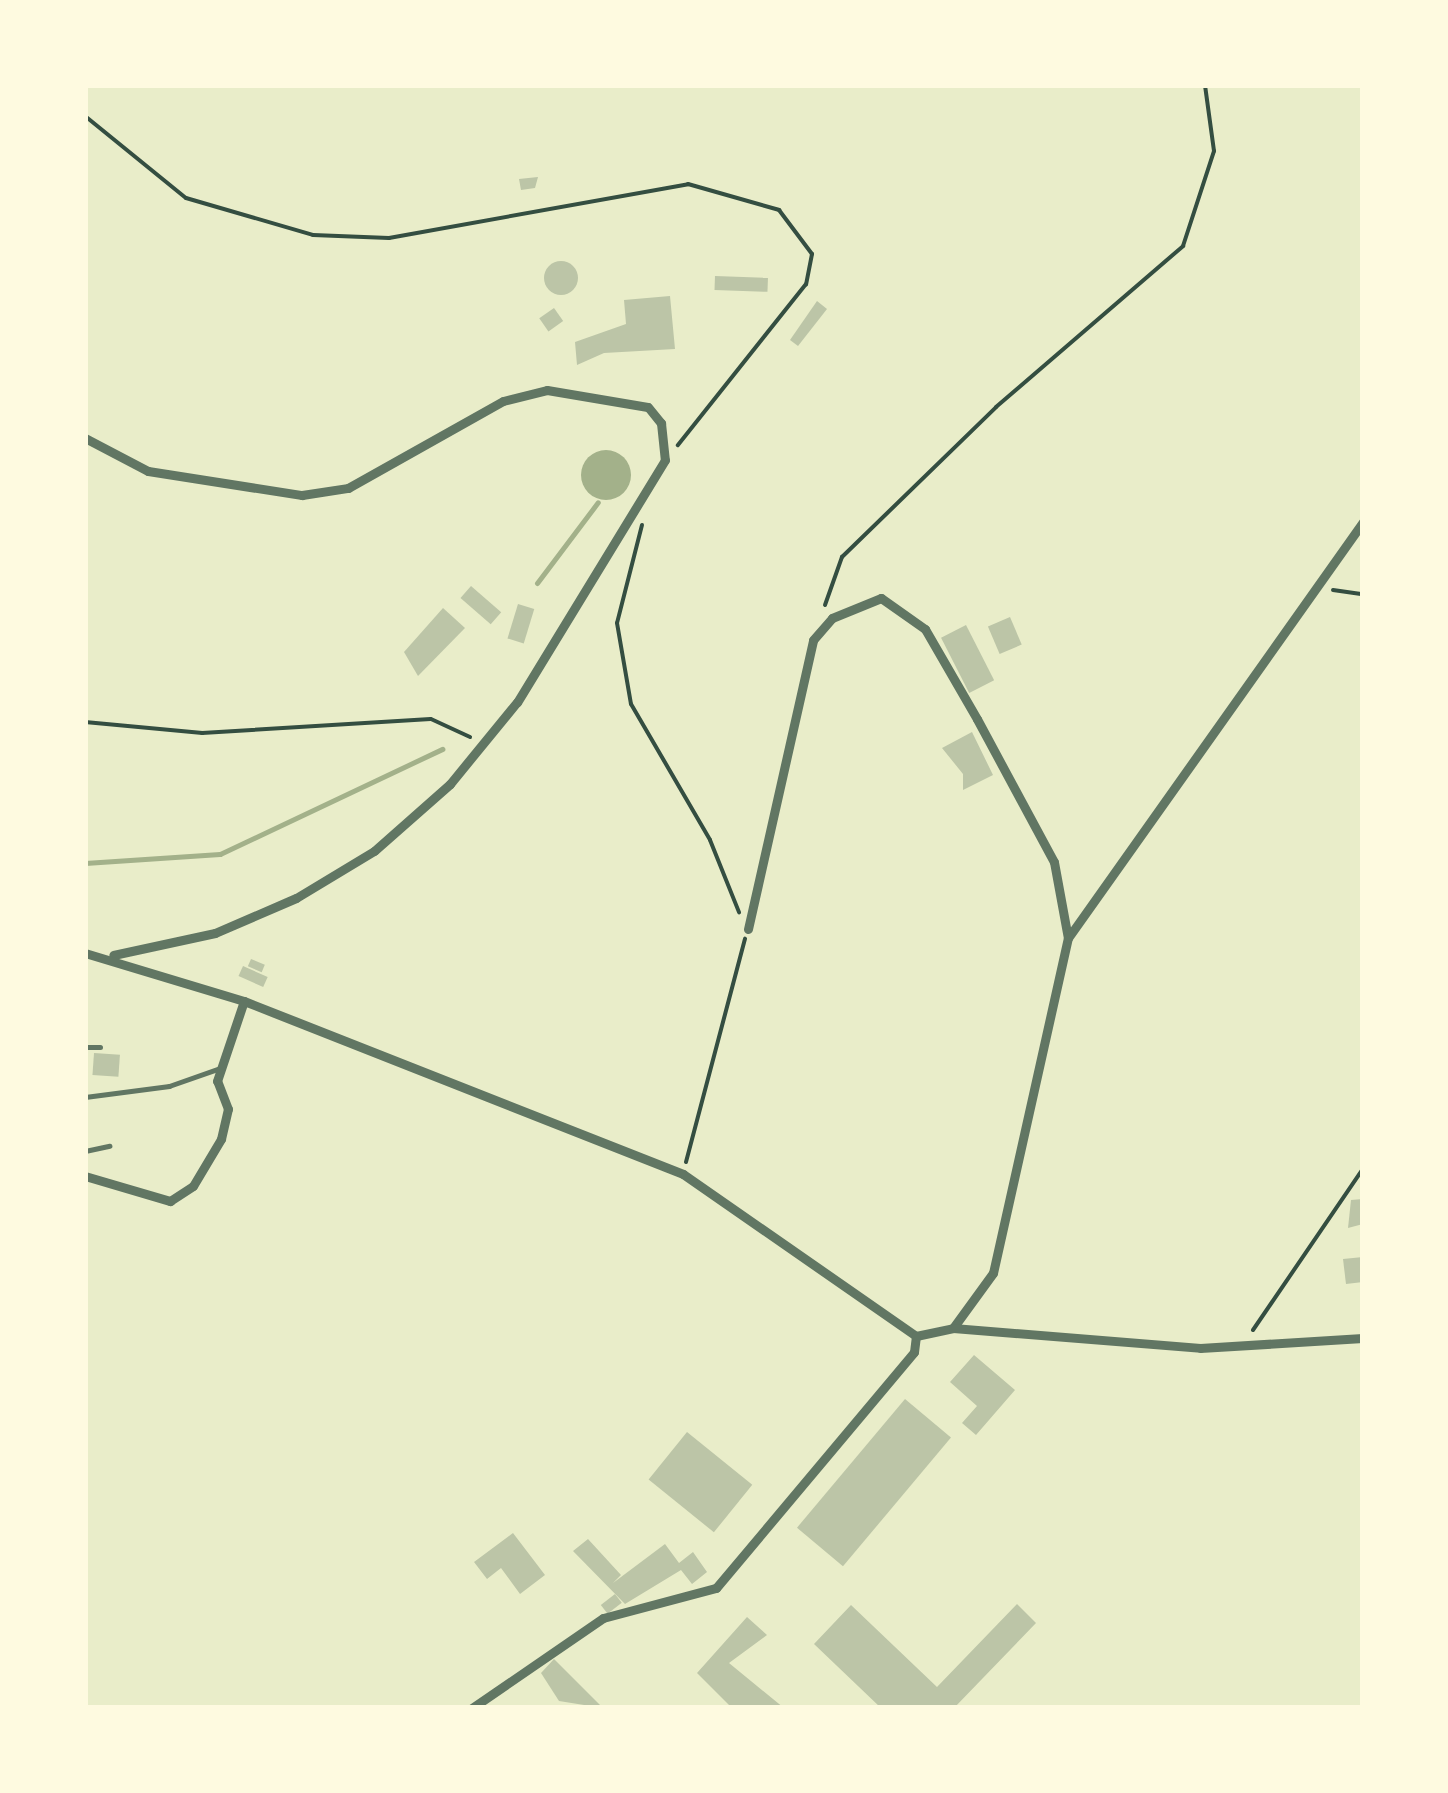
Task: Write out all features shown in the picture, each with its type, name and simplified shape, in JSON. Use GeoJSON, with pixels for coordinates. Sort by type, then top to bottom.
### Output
{"type":"FeatureCollection","features":[{"type":"Feature","properties":{"kind":"street"},"geometry":{"type":"LineString","coordinates":[[85,438],[148,471],[302,495],[348,488],[502,401],[547,390],[648,407],[661,423],[665,460],[644,500],[483,743],[374,851],[296,898],[216,932],[110,956]]}},
{"type":"Feature","properties":{"kind":"street"},"geometry":{"type":"LineString","coordinates":[[953,1328],[992,1273],[1068,938],[1363,522]]}},
{"type":"Feature","properties":{"kind":"street"},"geometry":{"type":"LineString","coordinates":[[748,930],[813,640],[832,618],[881,598],[904,605],[925,629],[1054,862],[1068,938]]}},
{"type":"Feature","properties":{"kind":"street"},"geometry":{"type":"LineString","coordinates":[[85,953],[110,956],[244,1000],[683,1174],[916,1336],[953,1328],[1242,1347],[1363,1338]]}},
{"type":"Feature","properties":{"kind":"street"},"geometry":{"type":"LineString","coordinates":[[85,1176],[170,1201],[193,1186],[221,1139],[228,1109],[220,1068],[244,1000]]}},
{"type":"Feature","properties":{"kind":"street"},"geometry":{"type":"LineString","coordinates":[[472,1708],[603,1618],[716,1588],[914,1352],[916,1336]]}},
{"type":"Feature","properties":{"kind":"lane"},"geometry":{"type":"LineString","coordinates":[[85,1047],[100,1047]]}},
{"type":"Feature","properties":{"kind":"lane"},"geometry":{"type":"LineString","coordinates":[[85,1097],[169,1086],[220,1068]]}},
{"type":"Feature","properties":{"kind":"lane"},"geometry":{"type":"LineString","coordinates":[[85,1151],[109,1146]]}},
{"type":"Feature","properties":{"kind":"path"},"geometry":{"type":"LineString","coordinates":[[813,640],[842,557],[1183,246],[1214,151],[1204,85]]}},
{"type":"Feature","properties":{"kind":"path"},"geometry":{"type":"LineString","coordinates":[[85,116],[186,198],[242,222],[348,239],[535,217],[688,184],[779,210],[812,254],[806,284],[665,460]]}},
{"type":"Feature","properties":{"kind":"path"},"geometry":{"type":"LineString","coordinates":[[644,500],[620,584],[620,659],[631,704],[710,840],[748,930],[683,1174]]}},
{"type":"Feature","properties":{"kind":"path"},"geometry":{"type":"LineString","coordinates":[[1314,588],[1363,594]]}},
{"type":"Feature","properties":{"kind":"path"},"geometry":{"type":"LineString","coordinates":[[85,722],[202,733],[431,720],[483,743]]}},
{"type":"Feature","properties":{"kind":"path"},"geometry":{"type":"LineString","coordinates":[[1242,1347],[1363,1169]]}},
{"type":"Feature","properties":{"kind":"shaded area"},"geometry":{"type":"Polygon","coordinates":[[[606,450],[624,457],[631,475],[624,493],[606,500],[588,493],[581,475],[588,457],[606,450]]]}},
{"type":"Feature","properties":{"kind":"building"},"geometry":{"type":"Polygon","coordinates":[[[538,177],[535,188],[521,190],[519,179],[538,177]]]}},
{"type":"Feature","properties":{"kind":"building"},"geometry":{"type":"Polygon","coordinates":[[[561,261],[573,266],[578,278],[573,290],[561,295],[549,290],[544,278],[549,266],[561,261]]]}},
{"type":"Feature","properties":{"kind":"building"},"geometry":{"type":"Polygon","coordinates":[[[715,276],[768,278],[767,292],[715,290],[715,276]]]}},
{"type":"Feature","properties":{"kind":"building"},"geometry":{"type":"Polygon","coordinates":[[[670,296],[675,349],[604,353],[577,365],[575,342],[626,324],[624,300],[670,296]]]}},
{"type":"Feature","properties":{"kind":"building"},"geometry":{"type":"Polygon","coordinates":[[[817,301],[827,309],[798,346],[790,340],[817,301]]]}},
{"type":"Feature","properties":{"kind":"building"},"geometry":{"type":"Polygon","coordinates":[[[554,308],[563,321],[548,331],[539,318],[554,308]]]}},
{"type":"Feature","properties":{"kind":"building"},"geometry":{"type":"Polygon","coordinates":[[[471,586],[501,612],[491,624],[461,598],[471,586]]]}},
{"type":"Feature","properties":{"kind":"building"},"geometry":{"type":"Polygon","coordinates":[[[518,604],[534,609],[524,643],[507,638],[518,604]]]}},
{"type":"Feature","properties":{"kind":"building"},"geometry":{"type":"Polygon","coordinates":[[[443,608],[465,628],[418,676],[404,652],[443,608]]]}},
{"type":"Feature","properties":{"kind":"building"},"geometry":{"type":"Polygon","coordinates":[[[1010,617],[1022,645],[1000,654],[988,626],[1010,617]]]}},
{"type":"Feature","properties":{"kind":"building"},"geometry":{"type":"Polygon","coordinates":[[[966,625],[994,680],[969,693],[941,638],[966,625]]]}},
{"type":"Feature","properties":{"kind":"building"},"geometry":{"type":"Polygon","coordinates":[[[972,732],[993,775],[963,790],[963,774],[942,748],[972,732]]]}},
{"type":"Feature","properties":{"kind":"building"},"geometry":{"type":"Polygon","coordinates":[[[251,959],[265,965],[262,972],[248,966],[251,959]]]}},
{"type":"Feature","properties":{"kind":"building"},"geometry":{"type":"Polygon","coordinates":[[[243,966],[268,977],[263,987],[239,976],[243,966]]]}},
{"type":"Feature","properties":{"kind":"building"},"geometry":{"type":"Polygon","coordinates":[[[94,1053],[120,1055],[118,1077],[92,1075],[94,1053]]]}},
{"type":"Feature","properties":{"kind":"building"},"geometry":{"type":"Polygon","coordinates":[[[1363,1199],[1363,1224],[1348,1228],[1351,1200],[1363,1199]]]}},
{"type":"Feature","properties":{"kind":"building"},"geometry":{"type":"Polygon","coordinates":[[[1363,1257],[1363,1282],[1346,1284],[1343,1259],[1363,1257]]]}},
{"type":"Feature","properties":{"kind":"building"},"geometry":{"type":"Polygon","coordinates":[[[974,1355],[1015,1390],[976,1435],[962,1423],[977,1406],[950,1382],[974,1355]]]}},
{"type":"Feature","properties":{"kind":"building"},"geometry":{"type":"Polygon","coordinates":[[[905,1399],[951,1438],[843,1566],[797,1528],[905,1399]]]}},
{"type":"Feature","properties":{"kind":"building"},"geometry":{"type":"Polygon","coordinates":[[[687,1432],[752,1485],[714,1532],[649,1479],[687,1432]]]}},
{"type":"Feature","properties":{"kind":"building"},"geometry":{"type":"Polygon","coordinates":[[[513,1533],[545,1575],[520,1594],[501,1568],[487,1579],[474,1562],[513,1533]]]}},
{"type":"Feature","properties":{"kind":"building"},"geometry":{"type":"Polygon","coordinates":[[[588,1539],[621,1575],[613,1583],[665,1544],[679,1563],[693,1552],[707,1572],[692,1584],[681,1570],[625,1604],[573,1551],[588,1539]]]}},
{"type":"Feature","properties":{"kind":"building"},"geometry":{"type":"Polygon","coordinates":[[[615,1594],[622,1603],[608,1614],[601,1605],[615,1594]]]}},
{"type":"Feature","properties":{"kind":"building"},"geometry":{"type":"Polygon","coordinates":[[[1017,1604],[1036,1623],[954,1708],[881,1708],[814,1644],[851,1605],[937,1687],[1017,1604]]]}},
{"type":"Feature","properties":{"kind":"building"},"geometry":{"type":"Polygon","coordinates":[[[747,1617],[767,1635],[729,1663],[784,1708],[732,1708],[697,1673],[747,1617]]]}},
{"type":"Feature","properties":{"kind":"building"},"geometry":{"type":"Polygon","coordinates":[[[554,1659],[603,1708],[559,1701],[541,1673],[554,1659]]]}},
{"type":"Feature","properties":{"kind":"waterway"},"geometry":{"type":"LineString","coordinates":[[537,583],[598,502]]}},
{"type":"Feature","properties":{"kind":"waterway"},"geometry":{"type":"LineString","coordinates":[[85,863],[220,854],[442,749]]}}]}
